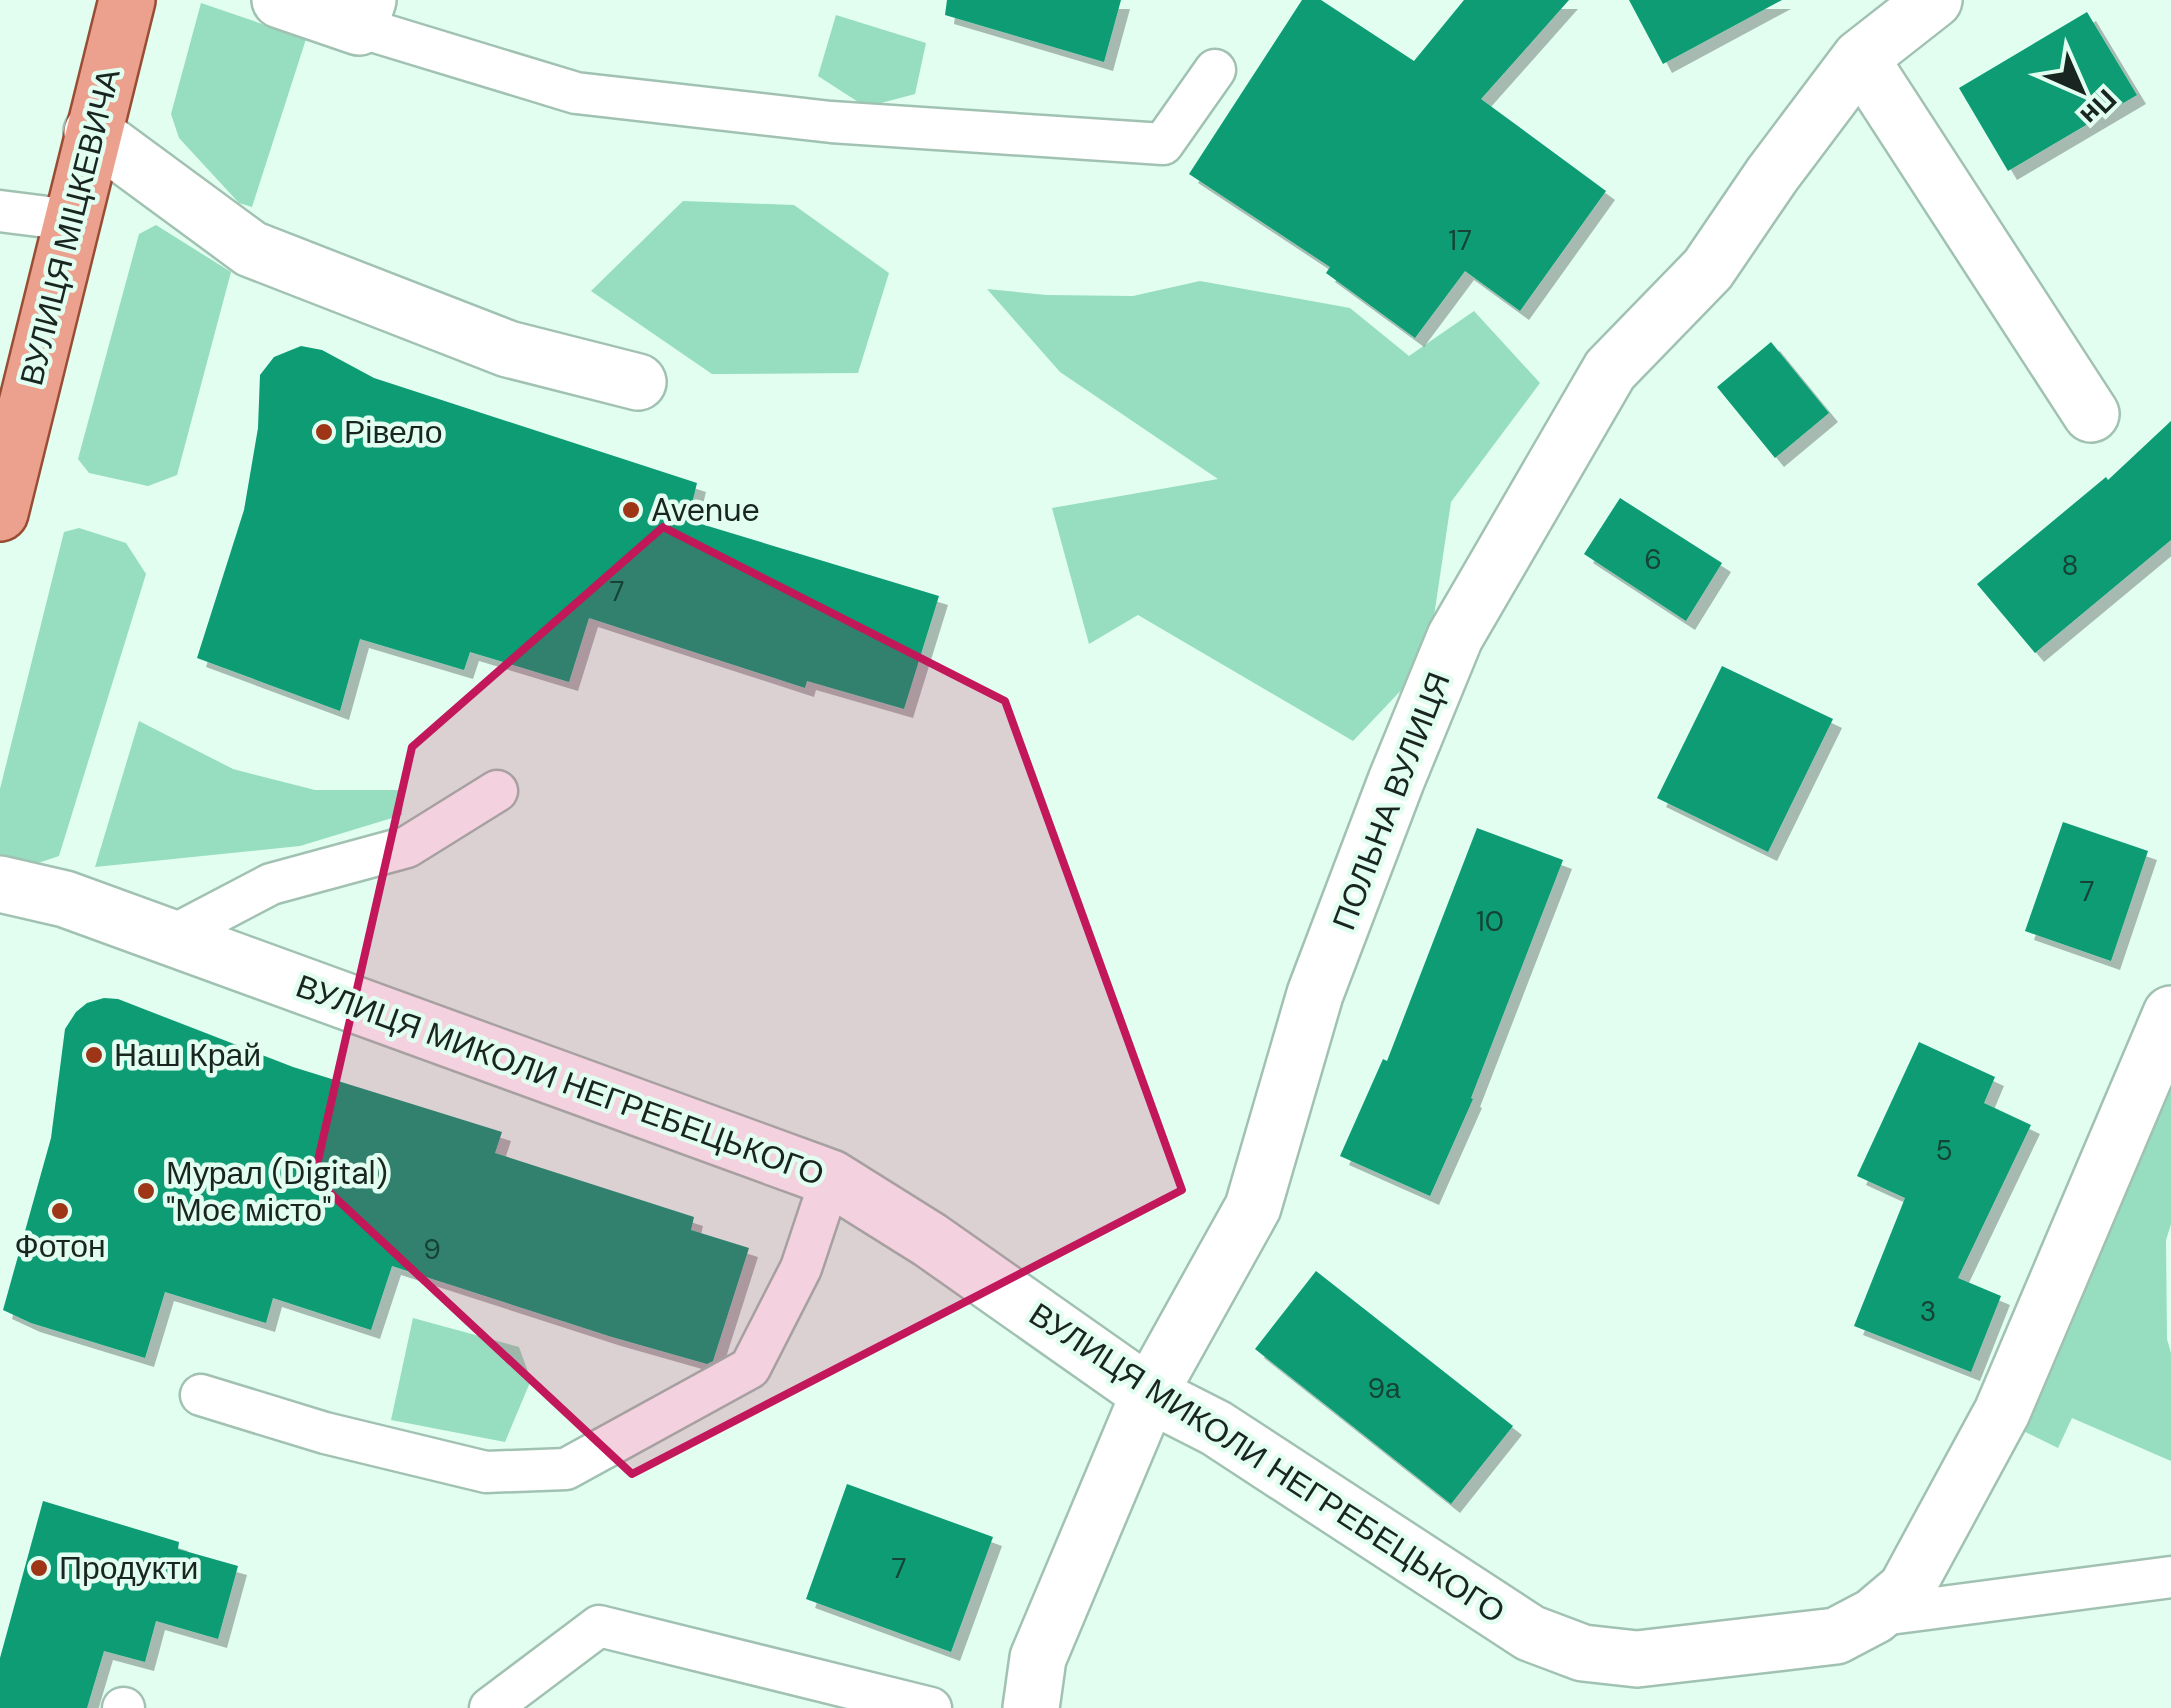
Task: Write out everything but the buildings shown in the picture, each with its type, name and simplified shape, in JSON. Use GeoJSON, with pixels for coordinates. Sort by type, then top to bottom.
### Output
{"type":"FeatureCollection","features":[{"type":"Feature","properties":{"kind":"main road","name":"ВУЛИЦЯ МІЦКЕВИЧА"},"geometry":{"type":"LineString","coordinates":[[0,513],[127,0]]}},
{"type":"Feature","properties":{"kind":"street"},"geometry":{"type":"LineString","coordinates":[[280,0],[364,13]]}},
{"type":"Feature","properties":{"kind":"street","name":"ПОЛЬНА ВУЛИЦЯ"},"geometry":{"type":"LineString","coordinates":[[1031,1708],[1038,1658],[1149,1394],[1254,1207],[1316,994],[1455,637],[1610,370],[1708,269],[1772,175],[1860,58],[1934,0]]}},
{"type":"Feature","properties":{"kind":"street"},"geometry":{"type":"LineString","coordinates":[[1860,58],[2091,414]]}},
{"type":"Feature","properties":{"kind":"street"},"geometry":{"type":"LineString","coordinates":[[92,132],[251,249],[508,350],[638,382]]}},
{"type":"Feature","properties":{"kind":"street","name":"ВУЛИЦЯ МИКОЛИ НЕГРЕБЕЦЬКОГО"},"geometry":{"type":"LineString","coordinates":[[0,884],[65,899],[170,936],[831,1178],[930,1240],[1149,1394],[1216,1428],[1530,1633],[1583,1653],[1637,1658],[1836,1636],[1874,1616],[1906,1589],[2002,1412],[2171,1014]]}},
{"type":"Feature","properties":{"kind":"lane"},"geometry":{"type":"LineString","coordinates":[[364,13],[576,93],[830,122],[1163,144],[1215,70]]}},
{"type":"Feature","properties":{"kind":"lane"},"geometry":{"type":"LineString","coordinates":[[0,211],[71,220]]}},
{"type":"Feature","properties":{"kind":"lane"},"geometry":{"type":"LineString","coordinates":[[170,936],[270,884],[407,848],[497,791]]}},
{"type":"Feature","properties":{"kind":"lane"},"geometry":{"type":"LineString","coordinates":[[201,1394],[325,1433],[486,1472],[566,1468],[750,1368],[801,1268],[831,1178]]}},
{"type":"Feature","properties":{"kind":"lane"},"geometry":{"type":"LineString","coordinates":[[1874,1616],[2171,1576]]}},
{"type":"Feature","properties":{"kind":"lane"},"geometry":{"type":"LineString","coordinates":[[490,1708],[599,1626],[931,1708]]}},
{"type":"Feature","properties":{"kind":"highlighted area"},"geometry":{"type":"Polygon","coordinates":[[[663,527],[1005,701],[1182,1190],[632,1474],[314,1178],[412,747],[663,527]]]}},
{"type":"Feature","properties":{"kind":"green space"},"geometry":{"type":"Polygon","coordinates":[[[201,3],[306,39],[252,207],[239,203],[179,138],[171,114],[201,3]]]}},
{"type":"Feature","properties":{"kind":"green space"},"geometry":{"type":"Polygon","coordinates":[[[836,15],[926,43],[915,94],[866,107],[818,76],[836,15]]]}},
{"type":"Feature","properties":{"kind":"green space"},"geometry":{"type":"Polygon","coordinates":[[[683,201],[794,205],[889,273],[858,373],[712,374],[591,291],[683,201]]]}},
{"type":"Feature","properties":{"kind":"green space"},"geometry":{"type":"Polygon","coordinates":[[[156,225],[231,272],[177,475],[148,486],[89,473],[78,459],[139,234],[156,225]]]}},
{"type":"Feature","properties":{"kind":"green space"},"geometry":{"type":"Polygon","coordinates":[[[1200,281],[1350,308],[1409,356],[1474,311],[1540,383],[1451,502],[1427,663],[1353,741],[1138,615],[1089,644],[1052,508],[1218,479],[1060,372],[987,289],[1047,295],[1133,296],[1200,281]]]}},
{"type":"Feature","properties":{"kind":"green space"},"geometry":{"type":"Polygon","coordinates":[[[79,528],[126,543],[146,574],[59,856],[29,866],[0,860],[0,789],[64,532],[79,528]]]}},
{"type":"Feature","properties":{"kind":"green space"},"geometry":{"type":"Polygon","coordinates":[[[139,721],[233,769],[315,790],[403,790],[402,815],[300,846],[95,867],[139,721]]]}},
{"type":"Feature","properties":{"kind":"green space"},"geometry":{"type":"Polygon","coordinates":[[[2171,1056],[2171,1224],[2166,1240],[2171,1461],[2072,1418],[2058,1448],[2015,1427],[2171,1056]]]}},
{"type":"Feature","properties":{"kind":"green space"},"geometry":{"type":"Polygon","coordinates":[[[413,1318],[519,1347],[531,1380],[505,1442],[391,1420],[413,1318]]]}},
{"type":"Feature","properties":{"kind":"place","name":"Рівело"},"geometry":{"type":"Point","coordinates":[324,432]}},
{"type":"Feature","properties":{"kind":"place","name":"Avenue"},"geometry":{"type":"Point","coordinates":[631,510]}},
{"type":"Feature","properties":{"kind":"place","name":"Наш Край"},"geometry":{"type":"Point","coordinates":[94,1055]}},
{"type":"Feature","properties":{"kind":"place","name":"Мурал (Digital) \"Моє місто\""},"geometry":{"type":"Point","coordinates":[146,1191]}},
{"type":"Feature","properties":{"kind":"place","name":"Фотон"},"geometry":{"type":"Point","coordinates":[60,1211]}},
{"type":"Feature","properties":{"kind":"place","name":"Продукти"},"geometry":{"type":"Point","coordinates":[39,1568]}}]}
